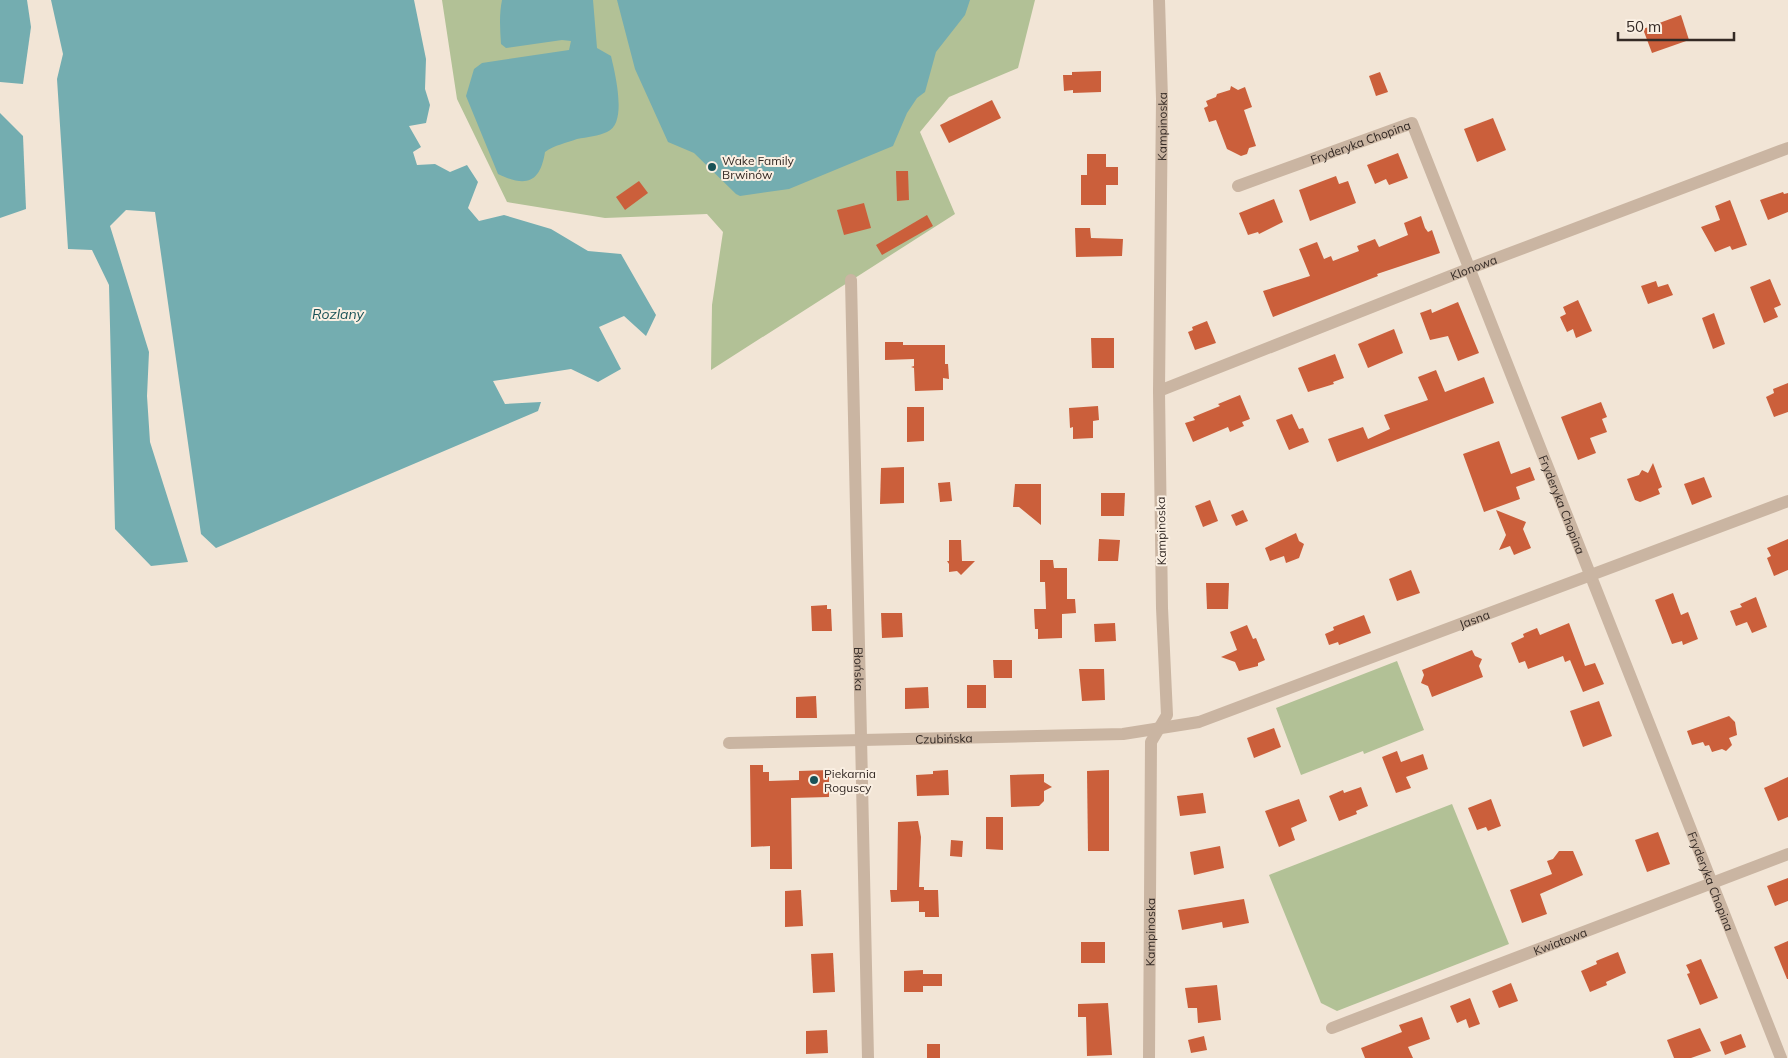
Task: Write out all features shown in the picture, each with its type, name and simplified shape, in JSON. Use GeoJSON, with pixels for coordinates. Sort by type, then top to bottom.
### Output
{"type":"FeatureCollection","features":[{"type":"Feature","properties":{"kind":"street","name":"Kampinoska"},"geometry":{"type":"LineString","coordinates":[[1149,1058],[1151,742],[1167,715],[1159,391],[1162,99],[1159,0]]}},
{"type":"Feature","properties":{"kind":"street","name":"Fryderyka Chopina"},"geometry":{"type":"LineString","coordinates":[[1238,186],[1412,123],[1468,269],[1781,1058]]}},
{"type":"Feature","properties":{"kind":"street","name":"Klonowa"},"geometry":{"type":"LineString","coordinates":[[1159,391],[1468,269],[1788,148]]}},
{"type":"Feature","properties":{"kind":"street","name":"Błońska"},"geometry":{"type":"LineString","coordinates":[[851,280],[868,1058]]}},
{"type":"Feature","properties":{"kind":"street","name":"Jasna"},"geometry":{"type":"LineString","coordinates":[[1158,730],[1199,722],[1223,714],[1788,500]]}},
{"type":"Feature","properties":{"kind":"street","name":"Czubińska"},"geometry":{"type":"LineString","coordinates":[[729,743],[1123,734],[1158,730]]}},
{"type":"Feature","properties":{"kind":"street","name":"Kwiatowa"},"geometry":{"type":"LineString","coordinates":[[1332,1028],[1788,854]]}},
{"type":"Feature","properties":{"kind":"green space","name":"Wake Family Brwinów"},"geometry":{"type":"Polygon","coordinates":[[[442,0],[1035,0],[1018,68],[949,97],[920,132],[955,214],[711,370],[712,305],[723,232],[707,214],[605,218],[507,202],[457,99],[442,0]]]}},
{"type":"Feature","properties":{"kind":"green space"},"geometry":{"type":"Polygon","coordinates":[[[1397,661],[1424,730],[1364,754],[1363,751],[1301,775],[1276,708],[1397,661]]]}},
{"type":"Feature","properties":{"kind":"green space"},"geometry":{"type":"Polygon","coordinates":[[[1452,804],[1509,944],[1337,1011],[1321,1003],[1269,875],[1452,804]]]}},
{"type":"Feature","properties":{"kind":"water"},"geometry":{"type":"Polygon","coordinates":[[[0,0],[27,0],[31,27],[23,84],[0,82],[0,0]]]}},
{"type":"Feature","properties":{"kind":"water","name":"Rozlany"},"geometry":{"type":"Polygon","coordinates":[[[51,0],[414,0],[426,59],[425,89],[430,105],[426,123],[409,126],[421,147],[413,152],[417,165],[435,164],[450,172],[467,165],[478,182],[468,208],[479,221],[504,215],[551,229],[588,251],[621,254],[656,315],[646,336],[624,316],[599,327],[621,369],[598,382],[571,369],[493,381],[505,404],[541,402],[538,411],[216,548],[201,534],[155,212],[126,210],[110,226],[149,352],[147,396],[150,442],[188,562],[151,566],[115,529],[109,285],[92,250],[68,249],[57,79],[63,54],[51,0]]]}},
{"type":"Feature","properties":{"kind":"water"},"geometry":{"type":"Polygon","coordinates":[[[502,0],[593,0],[597,48],[611,56],[617,85],[619,109],[613,127],[607,132],[577,139],[545,152],[539,171],[530,180],[523,181],[516,181],[498,174],[466,96],[474,69],[482,63],[569,50],[571,41],[562,40],[506,48],[501,44],[500,17],[502,0]]]}},
{"type":"Feature","properties":{"kind":"water"},"geometry":{"type":"Polygon","coordinates":[[[617,0],[970,0],[965,15],[936,52],[925,92],[917,98],[907,113],[893,146],[789,189],[740,196],[694,153],[668,142],[635,69],[617,0]]]}},
{"type":"Feature","properties":{"kind":"water"},"geometry":{"type":"Polygon","coordinates":[[[0,113],[23,136],[26,209],[0,218],[0,113]]]}},
{"type":"Feature","properties":{"kind":"building"},"geometry":{"type":"Polygon","coordinates":[[[1681,15],[1689,40],[1652,53],[1643,29],[1681,15]]]}},
{"type":"Feature","properties":{"kind":"building"},"geometry":{"type":"Polygon","coordinates":[[[1101,71],[1101,92],[1073,93],[1073,90],[1064,91],[1063,75],[1072,75],[1072,72],[1101,71]]]}},
{"type":"Feature","properties":{"kind":"building"},"geometry":{"type":"Polygon","coordinates":[[[1380,72],[1388,92],[1376,96],[1369,76],[1380,72]]]}},
{"type":"Feature","properties":{"kind":"building"},"geometry":{"type":"Polygon","coordinates":[[[1231,86],[1238,90],[1245,87],[1252,107],[1244,110],[1256,146],[1249,148],[1247,154],[1241,156],[1227,149],[1216,120],[1209,122],[1204,108],[1208,106],[1206,101],[1216,97],[1217,94],[1230,90],[1231,86]]]}},
{"type":"Feature","properties":{"kind":"building"},"geometry":{"type":"Polygon","coordinates":[[[992,100],[1001,118],[949,143],[940,125],[992,100]]]}},
{"type":"Feature","properties":{"kind":"building"},"geometry":{"type":"Polygon","coordinates":[[[1493,118],[1506,150],[1477,162],[1464,129],[1493,118]]]}},
{"type":"Feature","properties":{"kind":"building"},"geometry":{"type":"Polygon","coordinates":[[[1398,153],[1408,178],[1389,185],[1386,179],[1375,184],[1367,165],[1398,153]]]}},
{"type":"Feature","properties":{"kind":"building"},"geometry":{"type":"Polygon","coordinates":[[[1087,154],[1106,154],[1106,167],[1118,167],[1118,185],[1106,185],[1106,205],[1081,205],[1081,175],[1087,175],[1087,154]]]}},
{"type":"Feature","properties":{"kind":"building"},"geometry":{"type":"Polygon","coordinates":[[[896,171],[908,171],[909,200],[897,201],[896,171]]]}},
{"type":"Feature","properties":{"kind":"building"},"geometry":{"type":"Polygon","coordinates":[[[1336,176],[1339,184],[1348,181],[1356,203],[1310,221],[1299,190],[1336,176]]]}},
{"type":"Feature","properties":{"kind":"building"},"geometry":{"type":"Polygon","coordinates":[[[639,181],[648,193],[625,210],[616,197],[639,181]]]}},
{"type":"Feature","properties":{"kind":"building"},"geometry":{"type":"Polygon","coordinates":[[[1783,192],[1784,194],[1788,193],[1788,212],[1768,220],[1760,200],[1783,192]]]}},
{"type":"Feature","properties":{"kind":"building"},"geometry":{"type":"Polygon","coordinates":[[[1274,199],[1283,222],[1259,234],[1258,232],[1248,235],[1239,213],[1274,199]]]}},
{"type":"Feature","properties":{"kind":"building"},"geometry":{"type":"Polygon","coordinates":[[[1730,200],[1747,245],[1732,250],[1730,246],[1715,252],[1701,227],[1720,220],[1715,206],[1730,200]]]}},
{"type":"Feature","properties":{"kind":"building"},"geometry":{"type":"Polygon","coordinates":[[[864,203],[871,228],[844,235],[837,210],[864,203]]]}},
{"type":"Feature","properties":{"kind":"building"},"geometry":{"type":"Polygon","coordinates":[[[927,215],[933,226],[882,255],[876,245],[927,215]]]}},
{"type":"Feature","properties":{"kind":"building"},"geometry":{"type":"Polygon","coordinates":[[[1421,216],[1428,232],[1432,230],[1440,253],[1377,274],[1378,276],[1273,317],[1263,291],[1310,276],[1299,249],[1317,242],[1324,259],[1331,256],[1333,261],[1359,251],[1357,246],[1375,239],[1379,247],[1408,235],[1404,223],[1421,216]]]}},
{"type":"Feature","properties":{"kind":"building"},"geometry":{"type":"Polygon","coordinates":[[[1075,228],[1090,228],[1091,238],[1123,239],[1122,256],[1076,257],[1075,228]]]}},
{"type":"Feature","properties":{"kind":"building"},"geometry":{"type":"Polygon","coordinates":[[[1770,279],[1781,305],[1774,308],[1778,317],[1764,323],[1750,287],[1770,279]]]}},
{"type":"Feature","properties":{"kind":"building"},"geometry":{"type":"Polygon","coordinates":[[[1656,281],[1658,287],[1668,284],[1673,295],[1648,304],[1641,286],[1656,281]]]}},
{"type":"Feature","properties":{"kind":"building"},"geometry":{"type":"Polygon","coordinates":[[[1578,300],[1592,331],[1576,338],[1573,329],[1567,332],[1560,317],[1566,314],[1563,307],[1578,300]]]}},
{"type":"Feature","properties":{"kind":"building"},"geometry":{"type":"Polygon","coordinates":[[[1458,302],[1479,353],[1458,361],[1448,336],[1430,340],[1420,313],[1431,309],[1432,313],[1458,302]]]}},
{"type":"Feature","properties":{"kind":"building"},"geometry":{"type":"Polygon","coordinates":[[[1714,313],[1725,344],[1713,349],[1702,318],[1714,313]]]}},
{"type":"Feature","properties":{"kind":"building"},"geometry":{"type":"Polygon","coordinates":[[[1207,321],[1216,343],[1195,350],[1188,332],[1193,330],[1192,327],[1207,321]]]}},
{"type":"Feature","properties":{"kind":"building"},"geometry":{"type":"Polygon","coordinates":[[[1394,329],[1403,353],[1368,368],[1358,344],[1394,329]]]}},
{"type":"Feature","properties":{"kind":"building"},"geometry":{"type":"Polygon","coordinates":[[[1091,338],[1114,338],[1114,368],[1092,368],[1091,338]]]}},
{"type":"Feature","properties":{"kind":"building"},"geometry":{"type":"Polygon","coordinates":[[[885,342],[903,342],[903,345],[945,345],[945,364],[948,364],[949,379],[943,378],[943,390],[915,391],[914,368],[911,367],[914,366],[914,359],[885,360],[885,342]]]}},
{"type":"Feature","properties":{"kind":"building"},"geometry":{"type":"Polygon","coordinates":[[[1335,354],[1344,378],[1333,382],[1334,384],[1308,392],[1298,368],[1335,354]]]}},
{"type":"Feature","properties":{"kind":"building"},"geometry":{"type":"Polygon","coordinates":[[[1436,370],[1445,392],[1484,377],[1494,403],[1337,462],[1328,439],[1363,427],[1368,439],[1390,429],[1384,415],[1428,400],[1418,377],[1436,370]]]}},
{"type":"Feature","properties":{"kind":"building"},"geometry":{"type":"Polygon","coordinates":[[[1788,383],[1788,412],[1774,417],[1766,397],[1774,393],[1773,389],[1788,383]]]}},
{"type":"Feature","properties":{"kind":"building"},"geometry":{"type":"Polygon","coordinates":[[[1240,395],[1250,419],[1242,422],[1244,426],[1230,432],[1228,427],[1193,442],[1185,423],[1195,420],[1193,417],[1220,406],[1218,404],[1240,395]]]}},
{"type":"Feature","properties":{"kind":"building"},"geometry":{"type":"Polygon","coordinates":[[[1601,402],[1607,417],[1602,419],[1607,432],[1590,438],[1596,453],[1578,460],[1561,417],[1601,402]]]}},
{"type":"Feature","properties":{"kind":"building"},"geometry":{"type":"Polygon","coordinates":[[[1098,406],[1099,420],[1093,421],[1093,438],[1073,439],[1073,427],[1070,428],[1069,408],[1098,406]]]}},
{"type":"Feature","properties":{"kind":"building"},"geometry":{"type":"Polygon","coordinates":[[[907,407],[924,407],[924,441],[907,442],[907,407]]]}},
{"type":"Feature","properties":{"kind":"building"},"geometry":{"type":"Polygon","coordinates":[[[1292,414],[1299,429],[1303,428],[1309,442],[1289,450],[1276,420],[1292,414]]]}},
{"type":"Feature","properties":{"kind":"building"},"geometry":{"type":"Polygon","coordinates":[[[1499,441],[1511,474],[1530,467],[1535,480],[1516,487],[1520,499],[1484,512],[1463,454],[1499,441]]]}},
{"type":"Feature","properties":{"kind":"building"},"geometry":{"type":"Polygon","coordinates":[[[1653,463],[1662,487],[1658,489],[1660,494],[1640,502],[1635,500],[1627,479],[1639,475],[1642,470],[1648,473],[1653,463]]]}},
{"type":"Feature","properties":{"kind":"building"},"geometry":{"type":"Polygon","coordinates":[[[904,467],[904,503],[880,504],[881,468],[904,467]]]}},
{"type":"Feature","properties":{"kind":"building"},"geometry":{"type":"Polygon","coordinates":[[[1704,477],[1712,497],[1692,505],[1684,484],[1704,477]]]}},
{"type":"Feature","properties":{"kind":"building"},"geometry":{"type":"Polygon","coordinates":[[[950,482],[952,501],[940,502],[938,483],[950,482]]]}},
{"type":"Feature","properties":{"kind":"building"},"geometry":{"type":"Polygon","coordinates":[[[1015,484],[1041,484],[1041,525],[1019,507],[1013,507],[1015,484]]]}},
{"type":"Feature","properties":{"kind":"building"},"geometry":{"type":"Polygon","coordinates":[[[1101,493],[1125,493],[1124,516],[1101,516],[1101,493]]]}},
{"type":"Feature","properties":{"kind":"building"},"geometry":{"type":"Polygon","coordinates":[[[1210,500],[1218,521],[1203,527],[1195,506],[1210,500]]]}},
{"type":"Feature","properties":{"kind":"building"},"geometry":{"type":"Polygon","coordinates":[[[1243,510],[1248,521],[1236,526],[1231,515],[1243,510]]]}},
{"type":"Feature","properties":{"kind":"building"},"geometry":{"type":"Polygon","coordinates":[[[1496,510],[1526,522],[1523,529],[1531,548],[1514,555],[1510,546],[1499,550],[1506,535],[1496,510]]]}},
{"type":"Feature","properties":{"kind":"building"},"geometry":{"type":"Polygon","coordinates":[[[1296,533],[1299,541],[1304,544],[1299,558],[1286,563],[1284,556],[1270,561],[1265,548],[1296,533]]]}},
{"type":"Feature","properties":{"kind":"building"},"geometry":{"type":"Polygon","coordinates":[[[1099,539],[1120,540],[1118,561],[1098,561],[1099,539]]]}},
{"type":"Feature","properties":{"kind":"building"},"geometry":{"type":"Polygon","coordinates":[[[1788,539],[1788,570],[1774,576],[1767,558],[1771,556],[1767,548],[1788,539]]]}},
{"type":"Feature","properties":{"kind":"building"},"geometry":{"type":"Polygon","coordinates":[[[949,540],[961,540],[962,561],[975,561],[961,575],[957,571],[949,572],[947,561],[949,561],[949,540]]]}},
{"type":"Feature","properties":{"kind":"building"},"geometry":{"type":"Polygon","coordinates":[[[1040,560],[1053,560],[1054,568],[1067,568],[1067,599],[1075,599],[1076,613],[1062,614],[1062,638],[1038,639],[1038,629],[1035,629],[1034,609],[1046,609],[1045,582],[1040,582],[1040,560]]]}},
{"type":"Feature","properties":{"kind":"building"},"geometry":{"type":"Polygon","coordinates":[[[1411,570],[1420,593],[1397,601],[1389,579],[1411,570]]]}},
{"type":"Feature","properties":{"kind":"building"},"geometry":{"type":"Polygon","coordinates":[[[1206,583],[1229,583],[1228,609],[1207,609],[1206,583]]]}},
{"type":"Feature","properties":{"kind":"building"},"geometry":{"type":"Polygon","coordinates":[[[1673,593],[1681,615],[1688,612],[1698,639],[1683,645],[1682,641],[1672,644],[1655,600],[1673,593]]]}},
{"type":"Feature","properties":{"kind":"building"},"geometry":{"type":"Polygon","coordinates":[[[1756,597],[1767,627],[1752,633],[1747,622],[1736,626],[1730,611],[1742,607],[1740,604],[1756,597]]]}},
{"type":"Feature","properties":{"kind":"building"},"geometry":{"type":"Polygon","coordinates":[[[827,605],[827,609],[831,609],[832,631],[812,631],[811,606],[827,605]]]}},
{"type":"Feature","properties":{"kind":"building"},"geometry":{"type":"Polygon","coordinates":[[[881,613],[902,613],[903,637],[882,638],[881,613]]]}},
{"type":"Feature","properties":{"kind":"building"},"geometry":{"type":"Polygon","coordinates":[[[1364,615],[1371,633],[1339,645],[1338,642],[1329,645],[1325,634],[1334,630],[1333,627],[1364,615]]]}},
{"type":"Feature","properties":{"kind":"building"},"geometry":{"type":"Polygon","coordinates":[[[1115,623],[1116,641],[1095,642],[1094,624],[1115,623]]]}},
{"type":"Feature","properties":{"kind":"building"},"geometry":{"type":"Polygon","coordinates":[[[1569,623],[1585,666],[1595,663],[1604,684],[1583,692],[1570,660],[1565,662],[1563,656],[1528,669],[1525,661],[1519,663],[1511,643],[1524,637],[1523,634],[1537,628],[1540,635],[1569,623]]]}},
{"type":"Feature","properties":{"kind":"building"},"geometry":{"type":"Polygon","coordinates":[[[1247,625],[1253,639],[1256,638],[1265,660],[1258,663],[1258,666],[1239,671],[1235,662],[1221,657],[1237,650],[1230,632],[1247,625]]]}},
{"type":"Feature","properties":{"kind":"building"},"geometry":{"type":"Polygon","coordinates":[[[1472,650],[1475,656],[1482,659],[1479,666],[1483,677],[1432,697],[1428,686],[1421,683],[1424,675],[1422,670],[1472,650]]]}},
{"type":"Feature","properties":{"kind":"building"},"geometry":{"type":"Polygon","coordinates":[[[993,660],[1012,660],[1012,678],[994,678],[993,660]]]}},
{"type":"Feature","properties":{"kind":"building"},"geometry":{"type":"Polygon","coordinates":[[[1079,669],[1104,669],[1105,700],[1082,701],[1079,669]]]}},
{"type":"Feature","properties":{"kind":"building"},"geometry":{"type":"Polygon","coordinates":[[[967,685],[986,685],[986,708],[967,708],[967,685]]]}},
{"type":"Feature","properties":{"kind":"building"},"geometry":{"type":"Polygon","coordinates":[[[928,687],[929,708],[905,709],[905,688],[928,687]]]}},
{"type":"Feature","properties":{"kind":"building"},"geometry":{"type":"Polygon","coordinates":[[[816,696],[817,718],[796,718],[796,697],[816,696]]]}},
{"type":"Feature","properties":{"kind":"building"},"geometry":{"type":"Polygon","coordinates":[[[1599,701],[1612,736],[1583,747],[1570,711],[1599,701]]]}},
{"type":"Feature","properties":{"kind":"building"},"geometry":{"type":"Polygon","coordinates":[[[1729,716],[1735,722],[1737,735],[1729,738],[1732,745],[1726,751],[1722,749],[1712,752],[1709,745],[1705,746],[1703,742],[1692,745],[1687,731],[1729,716]]]}},
{"type":"Feature","properties":{"kind":"building"},"geometry":{"type":"Polygon","coordinates":[[[1274,728],[1281,747],[1254,758],[1247,738],[1274,728]]]}},
{"type":"Feature","properties":{"kind":"building"},"geometry":{"type":"Polygon","coordinates":[[[1397,751],[1401,762],[1423,754],[1428,769],[1406,777],[1411,788],[1396,793],[1382,757],[1397,751]]]}},
{"type":"Feature","properties":{"kind":"building"},"geometry":{"type":"Polygon","coordinates":[[[750,765],[763,765],[763,772],[769,772],[769,781],[799,780],[799,771],[829,770],[829,797],[791,798],[792,869],[770,869],[770,846],[751,847],[750,765]]]}},
{"type":"Feature","properties":{"kind":"building"},"geometry":{"type":"Polygon","coordinates":[[[948,770],[949,795],[917,796],[916,775],[933,774],[933,771],[948,770]]]}},
{"type":"Feature","properties":{"kind":"building"},"geometry":{"type":"Polygon","coordinates":[[[1109,770],[1109,851],[1088,851],[1087,771],[1109,770]]]}},
{"type":"Feature","properties":{"kind":"building"},"geometry":{"type":"Polygon","coordinates":[[[1044,774],[1044,782],[1052,787],[1044,791],[1044,801],[1039,806],[1011,807],[1010,775],[1044,774]]]}},
{"type":"Feature","properties":{"kind":"building"},"geometry":{"type":"Polygon","coordinates":[[[1788,777],[1788,817],[1778,821],[1764,788],[1788,777]]]}},
{"type":"Feature","properties":{"kind":"building"},"geometry":{"type":"Polygon","coordinates":[[[1361,787],[1368,806],[1356,811],[1357,814],[1339,821],[1329,796],[1343,790],[1344,793],[1361,787]]]}},
{"type":"Feature","properties":{"kind":"building"},"geometry":{"type":"Polygon","coordinates":[[[1203,793],[1206,813],[1180,816],[1177,796],[1203,793]]]}},
{"type":"Feature","properties":{"kind":"building"},"geometry":{"type":"Polygon","coordinates":[[[1299,799],[1307,821],[1291,828],[1295,840],[1279,847],[1265,811],[1299,799]]]}},
{"type":"Feature","properties":{"kind":"building"},"geometry":{"type":"Polygon","coordinates":[[[1491,799],[1501,826],[1488,831],[1486,827],[1477,830],[1468,808],[1491,799]]]}},
{"type":"Feature","properties":{"kind":"building"},"geometry":{"type":"Polygon","coordinates":[[[986,817],[1003,817],[1003,850],[986,849],[986,817]]]}},
{"type":"Feature","properties":{"kind":"building"},"geometry":{"type":"Polygon","coordinates":[[[918,821],[921,837],[919,887],[924,887],[924,890],[938,890],[939,917],[925,917],[925,912],[919,912],[919,901],[891,902],[890,890],[897,890],[898,822],[918,821]]]}},
{"type":"Feature","properties":{"kind":"building"},"geometry":{"type":"Polygon","coordinates":[[[1658,832],[1670,864],[1647,872],[1635,840],[1658,832]]]}},
{"type":"Feature","properties":{"kind":"building"},"geometry":{"type":"Polygon","coordinates":[[[951,840],[963,841],[962,857],[950,856],[951,840]]]}},
{"type":"Feature","properties":{"kind":"building"},"geometry":{"type":"Polygon","coordinates":[[[1220,846],[1224,868],[1194,875],[1190,852],[1220,846]]]}},
{"type":"Feature","properties":{"kind":"building"},"geometry":{"type":"Polygon","coordinates":[[[1559,851],[1573,851],[1583,875],[1540,894],[1547,914],[1522,923],[1510,890],[1552,874],[1547,861],[1553,859],[1559,851]]]}},
{"type":"Feature","properties":{"kind":"building"},"geometry":{"type":"Polygon","coordinates":[[[1788,878],[1788,901],[1775,906],[1767,886],[1788,878]]]}},
{"type":"Feature","properties":{"kind":"building"},"geometry":{"type":"Polygon","coordinates":[[[801,890],[803,926],[785,927],[785,891],[801,890]]]}},
{"type":"Feature","properties":{"kind":"building"},"geometry":{"type":"Polygon","coordinates":[[[1244,899],[1249,923],[1223,928],[1222,922],[1182,930],[1178,910],[1244,899]]]}},
{"type":"Feature","properties":{"kind":"building"},"geometry":{"type":"Polygon","coordinates":[[[1788,941],[1788,979],[1787,979],[1774,947],[1788,941]]]}},
{"type":"Feature","properties":{"kind":"building"},"geometry":{"type":"Polygon","coordinates":[[[1081,942],[1105,942],[1105,963],[1081,963],[1081,942]]]}},
{"type":"Feature","properties":{"kind":"building"},"geometry":{"type":"Polygon","coordinates":[[[1618,952],[1626,973],[1606,982],[1607,985],[1590,992],[1581,971],[1597,964],[1596,961],[1618,952]]]}},
{"type":"Feature","properties":{"kind":"building"},"geometry":{"type":"Polygon","coordinates":[[[833,953],[835,992],[813,993],[811,954],[833,953]]]}},
{"type":"Feature","properties":{"kind":"building"},"geometry":{"type":"Polygon","coordinates":[[[1701,959],[1718,998],[1700,1005],[1687,974],[1690,973],[1686,965],[1701,959]]]}},
{"type":"Feature","properties":{"kind":"building"},"geometry":{"type":"Polygon","coordinates":[[[923,970],[923,974],[942,974],[942,986],[923,986],[923,992],[904,992],[904,971],[923,970]]]}},
{"type":"Feature","properties":{"kind":"building"},"geometry":{"type":"Polygon","coordinates":[[[1511,983],[1518,1001],[1499,1008],[1492,991],[1511,983]]]}},
{"type":"Feature","properties":{"kind":"building"},"geometry":{"type":"Polygon","coordinates":[[[1217,985],[1221,1020],[1198,1023],[1197,1008],[1188,1008],[1185,988],[1217,985]]]}},
{"type":"Feature","properties":{"kind":"building"},"geometry":{"type":"Polygon","coordinates":[[[1470,998],[1480,1024],[1469,1028],[1466,1019],[1457,1023],[1450,1006],[1470,998]]]}},
{"type":"Feature","properties":{"kind":"building"},"geometry":{"type":"Polygon","coordinates":[[[1108,1003],[1112,1055],[1087,1056],[1086,1017],[1078,1017],[1078,1004],[1108,1003]]]}},
{"type":"Feature","properties":{"kind":"building"},"geometry":{"type":"Polygon","coordinates":[[[1422,1017],[1430,1039],[1408,1047],[1413,1058],[1365,1058],[1361,1048],[1402,1032],[1399,1025],[1422,1017]]]}},
{"type":"Feature","properties":{"kind":"building"},"geometry":{"type":"Polygon","coordinates":[[[1700,1028],[1711,1051],[1691,1058],[1674,1058],[1667,1040],[1700,1028]]]}},
{"type":"Feature","properties":{"kind":"building"},"geometry":{"type":"Polygon","coordinates":[[[827,1030],[828,1053],[806,1054],[806,1031],[827,1030]]]}},
{"type":"Feature","properties":{"kind":"building"},"geometry":{"type":"Polygon","coordinates":[[[1741,1034],[1746,1047],[1725,1055],[1720,1042],[1741,1034]]]}},
{"type":"Feature","properties":{"kind":"building"},"geometry":{"type":"Polygon","coordinates":[[[1204,1036],[1207,1050],[1191,1053],[1188,1040],[1204,1036]]]}},
{"type":"Feature","properties":{"kind":"building"},"geometry":{"type":"Polygon","coordinates":[[[927,1044],[940,1044],[940,1058],[927,1058],[927,1044]]]}},
{"type":"Feature","properties":{"kind":"place","name":"Wake Family Brwinów"},"geometry":{"type":"Point","coordinates":[712,167]}},
{"type":"Feature","properties":{"kind":"place","name":"Piekarnia Roguscy"},"geometry":{"type":"Point","coordinates":[814,780]}}]}
